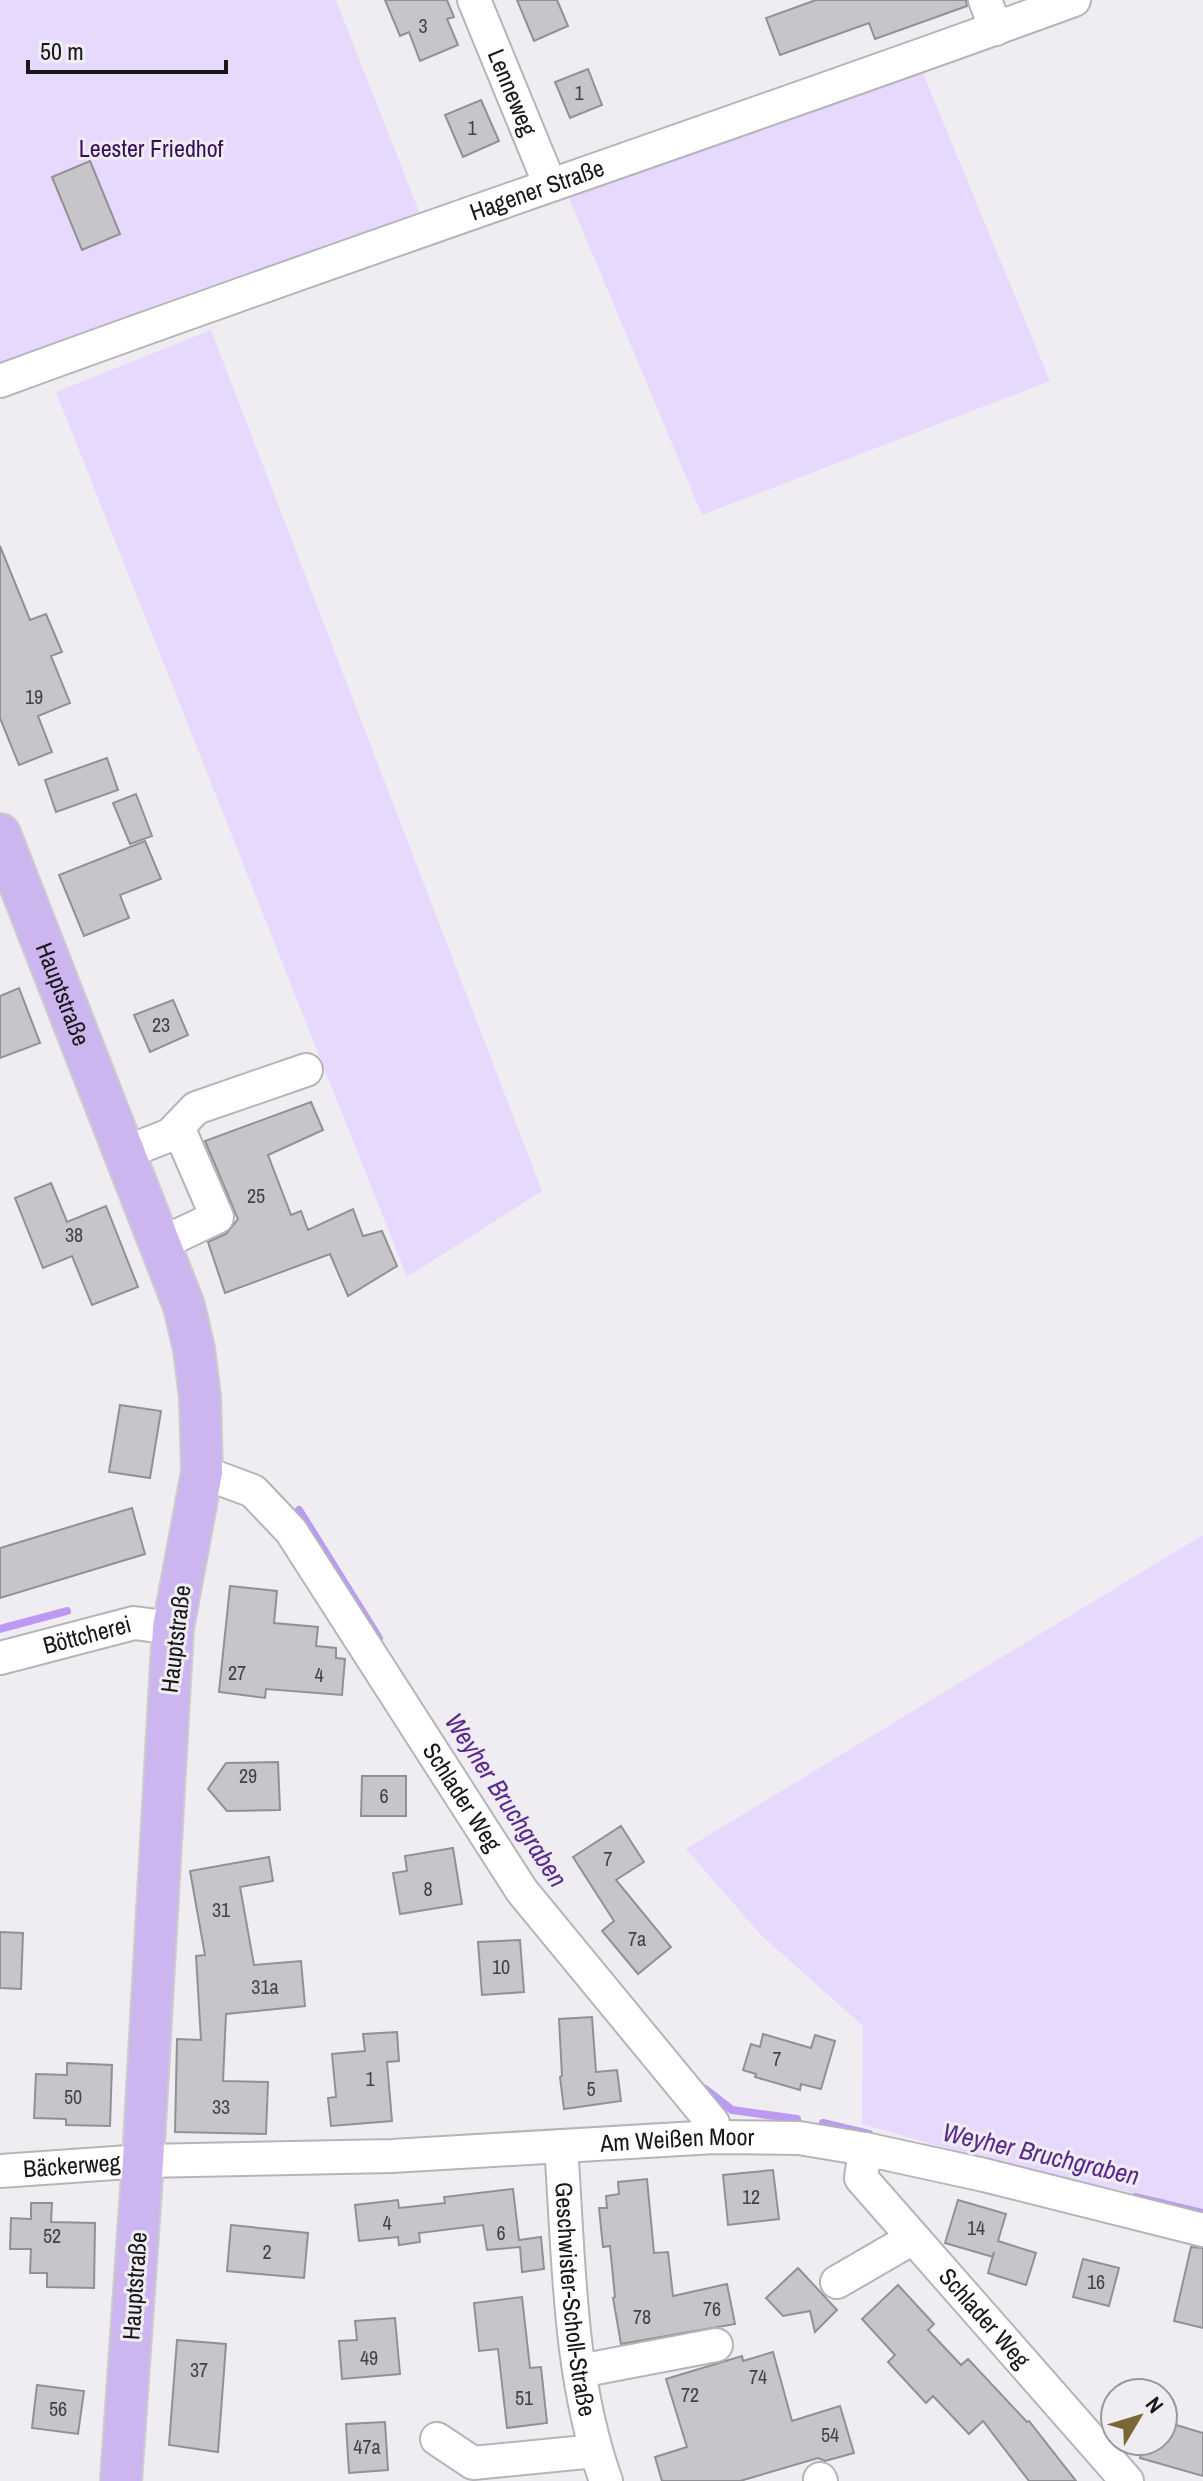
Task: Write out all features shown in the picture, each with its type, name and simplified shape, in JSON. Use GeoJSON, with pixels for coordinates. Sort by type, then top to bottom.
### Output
{"type":"FeatureCollection","features":[{"type":"Feature","properties":{"kind":"main road","name":"Hauptstraße"},"geometry":{"type":"LineString","coordinates":[[0,834],[184,1306],[194,1349],[200,1397],[202,1472],[173,1628],[143,2161],[121,2481]]}},
{"type":"Feature","properties":{"kind":"street","name":"Lenneweg"},"geometry":{"type":"LineString","coordinates":[[474,0],[550,185]]}},
{"type":"Feature","properties":{"kind":"street","name":"Hagener Straße"},"geometry":{"type":"LineString","coordinates":[[0,381],[550,185],[990,14],[1074,0]]}},
{"type":"Feature","properties":{"kind":"street"},"geometry":{"type":"LineString","coordinates":[[124,1153],[170,1135],[196,1108],[306,1070]]}},
{"type":"Feature","properties":{"kind":"street"},"geometry":{"type":"LineString","coordinates":[[160,1244],[217,1217],[178,1127]]}},
{"type":"Feature","properties":{"kind":"street","name":"Schlader Weg"},"geometry":{"type":"LineString","coordinates":[[202,1472],[253,1491],[291,1531],[522,1891],[713,2123],[714,2137]]}},
{"type":"Feature","properties":{"kind":"street","name":"Böttcherei"},"geometry":{"type":"LineString","coordinates":[[0,1658],[134,1623],[173,1628]]}},
{"type":"Feature","properties":{"kind":"street","name":"Am Weißen Moor"},"geometry":{"type":"LineString","coordinates":[[143,2161],[392,2156],[714,2137],[799,2138],[984,2175],[1203,2230]]}},
{"type":"Feature","properties":{"kind":"street","name":"Geschwister-Scholl-Straße"},"geometry":{"type":"LineString","coordinates":[[437,2439],[473,2463],[600,2466],[575,2343],[561,2146]]}},
{"type":"Feature","properties":{"kind":"street","name":"Schlader Weg"},"geometry":{"type":"LineString","coordinates":[[865,2149],[861,2178],[1127,2481]]}},
{"type":"Feature","properties":{"kind":"street","name":"Bäckerweg"},"geometry":{"type":"LineString","coordinates":[[0,2171],[143,2161]]}},
{"type":"Feature","properties":{"kind":"street"},"geometry":{"type":"LineString","coordinates":[[837,2282],[913,2238]]}},
{"type":"Feature","properties":{"kind":"street"},"geometry":{"type":"LineString","coordinates":[[580,2371],[716,2345]]}},
{"type":"Feature","properties":{"kind":"green space","name":"Leester Friedhof"},"geometry":{"type":"Polygon","coordinates":[[[0,0],[336,0],[420,214],[195,291],[0,363],[0,0]]]}},
{"type":"Feature","properties":{"kind":"green space"},"geometry":{"type":"Polygon","coordinates":[[[920,66],[1050,381],[702,515],[569,198],[920,66]]]}},
{"type":"Feature","properties":{"kind":"green space"},"geometry":{"type":"Polygon","coordinates":[[[211,330],[542,1191],[407,1277],[56,392],[211,330]]]}},
{"type":"Feature","properties":{"kind":"green space"},"geometry":{"type":"Polygon","coordinates":[[[1203,1535],[1203,2209],[984,2159],[862,2124],[863,2026],[761,1935],[686,1849],[1203,1535]]]}},
{"type":"Feature","properties":{"kind":"building"},"geometry":{"type":"Polygon","coordinates":[[[385,0],[447,0],[454,17],[447,19],[458,45],[420,61],[409,32],[400,36],[385,0]]]}},
{"type":"Feature","properties":{"kind":"building"},"geometry":{"type":"Polygon","coordinates":[[[517,0],[557,0],[568,26],[534,41],[517,0]]]}},
{"type":"Feature","properties":{"kind":"building"},"geometry":{"type":"Polygon","coordinates":[[[816,0],[966,0],[967,6],[875,39],[869,23],[780,55],[766,18],[816,0]]]}},
{"type":"Feature","properties":{"kind":"building"},"geometry":{"type":"Polygon","coordinates":[[[588,69],[602,105],[570,118],[555,82],[588,69]]]}},
{"type":"Feature","properties":{"kind":"building"},"geometry":{"type":"Polygon","coordinates":[[[481,100],[499,141],[463,157],[445,115],[481,100]]]}},
{"type":"Feature","properties":{"kind":"building"},"geometry":{"type":"Polygon","coordinates":[[[90,161],[120,234],[82,250],[52,177],[90,161]]]}},
{"type":"Feature","properties":{"kind":"building"},"geometry":{"type":"Polygon","coordinates":[[[0,546],[30,620],[46,614],[62,652],[51,656],[70,703],[38,716],[52,752],[19,765],[0,718],[0,546]]]}},
{"type":"Feature","properties":{"kind":"building"},"geometry":{"type":"Polygon","coordinates":[[[107,758],[118,790],[56,812],[45,780],[107,758]]]}},
{"type":"Feature","properties":{"kind":"building"},"geometry":{"type":"Polygon","coordinates":[[[136,794],[152,836],[130,844],[113,803],[136,794]]]}},
{"type":"Feature","properties":{"kind":"building"},"geometry":{"type":"Polygon","coordinates":[[[145,841],[161,879],[120,895],[129,918],[84,936],[59,875],[145,841]]]}},
{"type":"Feature","properties":{"kind":"building"},"geometry":{"type":"Polygon","coordinates":[[[19,988],[40,1043],[0,1058],[0,996],[19,988]]]}},
{"type":"Feature","properties":{"kind":"building"},"geometry":{"type":"Polygon","coordinates":[[[173,1000],[188,1035],[150,1052],[134,1015],[173,1000]]]}},
{"type":"Feature","properties":{"kind":"building"},"geometry":{"type":"Polygon","coordinates":[[[311,1102],[323,1130],[268,1155],[291,1215],[301,1211],[308,1230],[353,1209],[363,1236],[382,1231],[397,1266],[348,1296],[330,1254],[225,1293],[208,1242],[226,1234],[238,1219],[205,1141],[311,1102]]]}},
{"type":"Feature","properties":{"kind":"building"},"geometry":{"type":"Polygon","coordinates":[[[51,1183],[67,1222],[106,1206],[138,1287],[92,1305],[72,1256],[43,1268],[15,1198],[51,1183]]]}},
{"type":"Feature","properties":{"kind":"building"},"geometry":{"type":"Polygon","coordinates":[[[120,1405],[161,1411],[150,1478],[109,1472],[120,1405]]]}},
{"type":"Feature","properties":{"kind":"building"},"geometry":{"type":"Polygon","coordinates":[[[132,1508],[145,1554],[0,1598],[0,1548],[132,1508]]]}},
{"type":"Feature","properties":{"kind":"building"},"geometry":{"type":"Polygon","coordinates":[[[230,1586],[277,1591],[274,1623],[318,1627],[316,1646],[336,1648],[336,1658],[345,1659],[342,1695],[266,1689],[265,1698],[219,1692],[230,1586]]]}},
{"type":"Feature","properties":{"kind":"building"},"geometry":{"type":"Polygon","coordinates":[[[278,1762],[280,1810],[227,1811],[208,1789],[226,1763],[278,1762]]]}},
{"type":"Feature","properties":{"kind":"building"},"geometry":{"type":"Polygon","coordinates":[[[362,1776],[406,1776],[406,1816],[361,1816],[362,1776]]]}},
{"type":"Feature","properties":{"kind":"building"},"geometry":{"type":"Polygon","coordinates":[[[621,1826],[644,1862],[616,1880],[671,1947],[638,1974],[602,1931],[614,1921],[573,1857],[621,1826]]]}},
{"type":"Feature","properties":{"kind":"building"},"geometry":{"type":"Polygon","coordinates":[[[453,1848],[462,1904],[400,1914],[393,1873],[407,1871],[405,1856],[453,1848]]]}},
{"type":"Feature","properties":{"kind":"building"},"geometry":{"type":"Polygon","coordinates":[[[269,1857],[273,1881],[240,1887],[254,1965],[301,1961],[305,2006],[226,2014],[223,2081],[268,2082],[266,2134],[175,2132],[177,2039],[201,2040],[196,1956],[205,1955],[190,1871],[269,1857]]]}},
{"type":"Feature","properties":{"kind":"building"},"geometry":{"type":"Polygon","coordinates":[[[0,1932],[23,1933],[21,1989],[0,1988],[0,1932]]]}},
{"type":"Feature","properties":{"kind":"building"},"geometry":{"type":"Polygon","coordinates":[[[520,1940],[524,1992],[482,1995],[478,1942],[520,1940]]]}},
{"type":"Feature","properties":{"kind":"building"},"geometry":{"type":"Polygon","coordinates":[[[592,2017],[596,2072],[617,2070],[621,2101],[564,2109],[559,2019],[592,2017]]]}},
{"type":"Feature","properties":{"kind":"building"},"geometry":{"type":"Polygon","coordinates":[[[397,2032],[399,2061],[387,2062],[392,2121],[331,2126],[328,2098],[336,2097],[332,2054],[365,2051],[363,2034],[397,2032]]]}},
{"type":"Feature","properties":{"kind":"building"},"geometry":{"type":"Polygon","coordinates":[[[763,2034],[811,2048],[815,2035],[835,2041],[821,2089],[801,2084],[800,2090],[755,2077],[756,2074],[743,2070],[751,2044],[760,2047],[763,2034]]]}},
{"type":"Feature","properties":{"kind":"building"},"geometry":{"type":"Polygon","coordinates":[[[67,2063],[112,2065],[110,2126],[66,2125],[66,2119],[34,2118],[36,2074],[67,2075],[67,2063]]]}},
{"type":"Feature","properties":{"kind":"building"},"geometry":{"type":"Polygon","coordinates":[[[773,2170],[779,2219],[728,2225],[723,2175],[773,2170]]]}},
{"type":"Feature","properties":{"kind":"building"},"geometry":{"type":"Polygon","coordinates":[[[647,2179],[654,2253],[668,2252],[673,2296],[727,2284],[735,2324],[621,2344],[613,2298],[610,2246],[603,2247],[599,2208],[607,2208],[606,2196],[619,2194],[618,2182],[647,2179]]]}},
{"type":"Feature","properties":{"kind":"building"},"geometry":{"type":"Polygon","coordinates":[[[513,2189],[519,2240],[541,2237],[544,2269],[522,2272],[520,2247],[487,2250],[483,2225],[419,2233],[420,2242],[399,2245],[398,2237],[359,2241],[355,2205],[398,2200],[399,2208],[445,2203],[444,2197],[513,2189]]]}},
{"type":"Feature","properties":{"kind":"building"},"geometry":{"type":"Polygon","coordinates":[[[958,2200],[1006,2214],[998,2241],[1036,2253],[1026,2285],[988,2273],[993,2257],[945,2243],[958,2200]]]}},
{"type":"Feature","properties":{"kind":"building"},"geometry":{"type":"Polygon","coordinates":[[[31,2203],[52,2203],[51,2222],[95,2223],[94,2288],[47,2287],[47,2273],[30,2273],[31,2249],[10,2249],[11,2218],[31,2219],[31,2203]]]}},
{"type":"Feature","properties":{"kind":"building"},"geometry":{"type":"Polygon","coordinates":[[[231,2225],[308,2233],[304,2278],[227,2271],[231,2225]]]}},
{"type":"Feature","properties":{"kind":"building"},"geometry":{"type":"Polygon","coordinates":[[[1191,2247],[1203,2248],[1203,2328],[1174,2321],[1191,2247]]]}},
{"type":"Feature","properties":{"kind":"building"},"geometry":{"type":"Polygon","coordinates":[[[1083,2259],[1119,2268],[1109,2306],[1073,2297],[1083,2259]]]}},
{"type":"Feature","properties":{"kind":"building"},"geometry":{"type":"Polygon","coordinates":[[[798,2268],[837,2310],[815,2332],[810,2311],[783,2316],[766,2298],[798,2268]]]}},
{"type":"Feature","properties":{"kind":"building"},"geometry":{"type":"Polygon","coordinates":[[[898,2285],[934,2324],[928,2330],[961,2365],[968,2359],[1029,2421],[1076,2481],[1029,2481],[983,2421],[969,2434],[933,2396],[926,2403],[888,2362],[895,2355],[862,2319],[898,2285]]]}},
{"type":"Feature","properties":{"kind":"building"},"geometry":{"type":"Polygon","coordinates":[[[522,2297],[530,2368],[541,2367],[547,2423],[507,2428],[498,2349],[479,2351],[474,2303],[522,2297]]]}},
{"type":"Feature","properties":{"kind":"building"},"geometry":{"type":"Polygon","coordinates":[[[395,2318],[400,2374],[342,2379],[339,2341],[357,2340],[355,2321],[395,2318]]]}},
{"type":"Feature","properties":{"kind":"building"},"geometry":{"type":"Polygon","coordinates":[[[177,2340],[226,2344],[218,2452],[169,2445],[177,2340]]]}},
{"type":"Feature","properties":{"kind":"building"},"geometry":{"type":"Polygon","coordinates":[[[773,2352],[792,2421],[840,2406],[854,2453],[825,2461],[818,2458],[740,2481],[662,2481],[655,2457],[687,2447],[666,2379],[742,2356],[743,2361],[773,2352]]]}},
{"type":"Feature","properties":{"kind":"building"},"geometry":{"type":"Polygon","coordinates":[[[37,2385],[84,2391],[78,2434],[32,2428],[37,2385]]]}},
{"type":"Feature","properties":{"kind":"building"},"geometry":{"type":"Polygon","coordinates":[[[385,2422],[388,2470],[349,2473],[346,2424],[385,2422]]]}},
{"type":"Feature","properties":{"kind":"building"},"geometry":{"type":"Polygon","coordinates":[[[1179,2426],[1203,2433],[1203,2476],[1140,2458],[1179,2457],[1179,2426]]]}},
{"type":"Feature","properties":{"kind":"waterway","name":"Weyher Bruchgraben"},"geometry":{"type":"LineString","coordinates":[[299,1510],[379,1638]]}},
{"type":"Feature","properties":{"kind":"waterway","name":"Weyher Bruchgraben"},"geometry":{"type":"LineString","coordinates":[[0,1629],[67,1611]]}},
{"type":"Feature","properties":{"kind":"waterway","name":"Weyher Bruchgraben"},"geometry":{"type":"LineString","coordinates":[[705,2089],[732,2110],[797,2119]]}},
{"type":"Feature","properties":{"kind":"waterway","name":"Weyher Bruchgraben"},"geometry":{"type":"LineString","coordinates":[[823,2123],[869,2134]]}},
{"type":"Feature","properties":{"kind":"waterway","name":"Weyher Bruchgraben"},"geometry":{"type":"LineString","coordinates":[[1135,2197],[1203,2213]]}}]}
